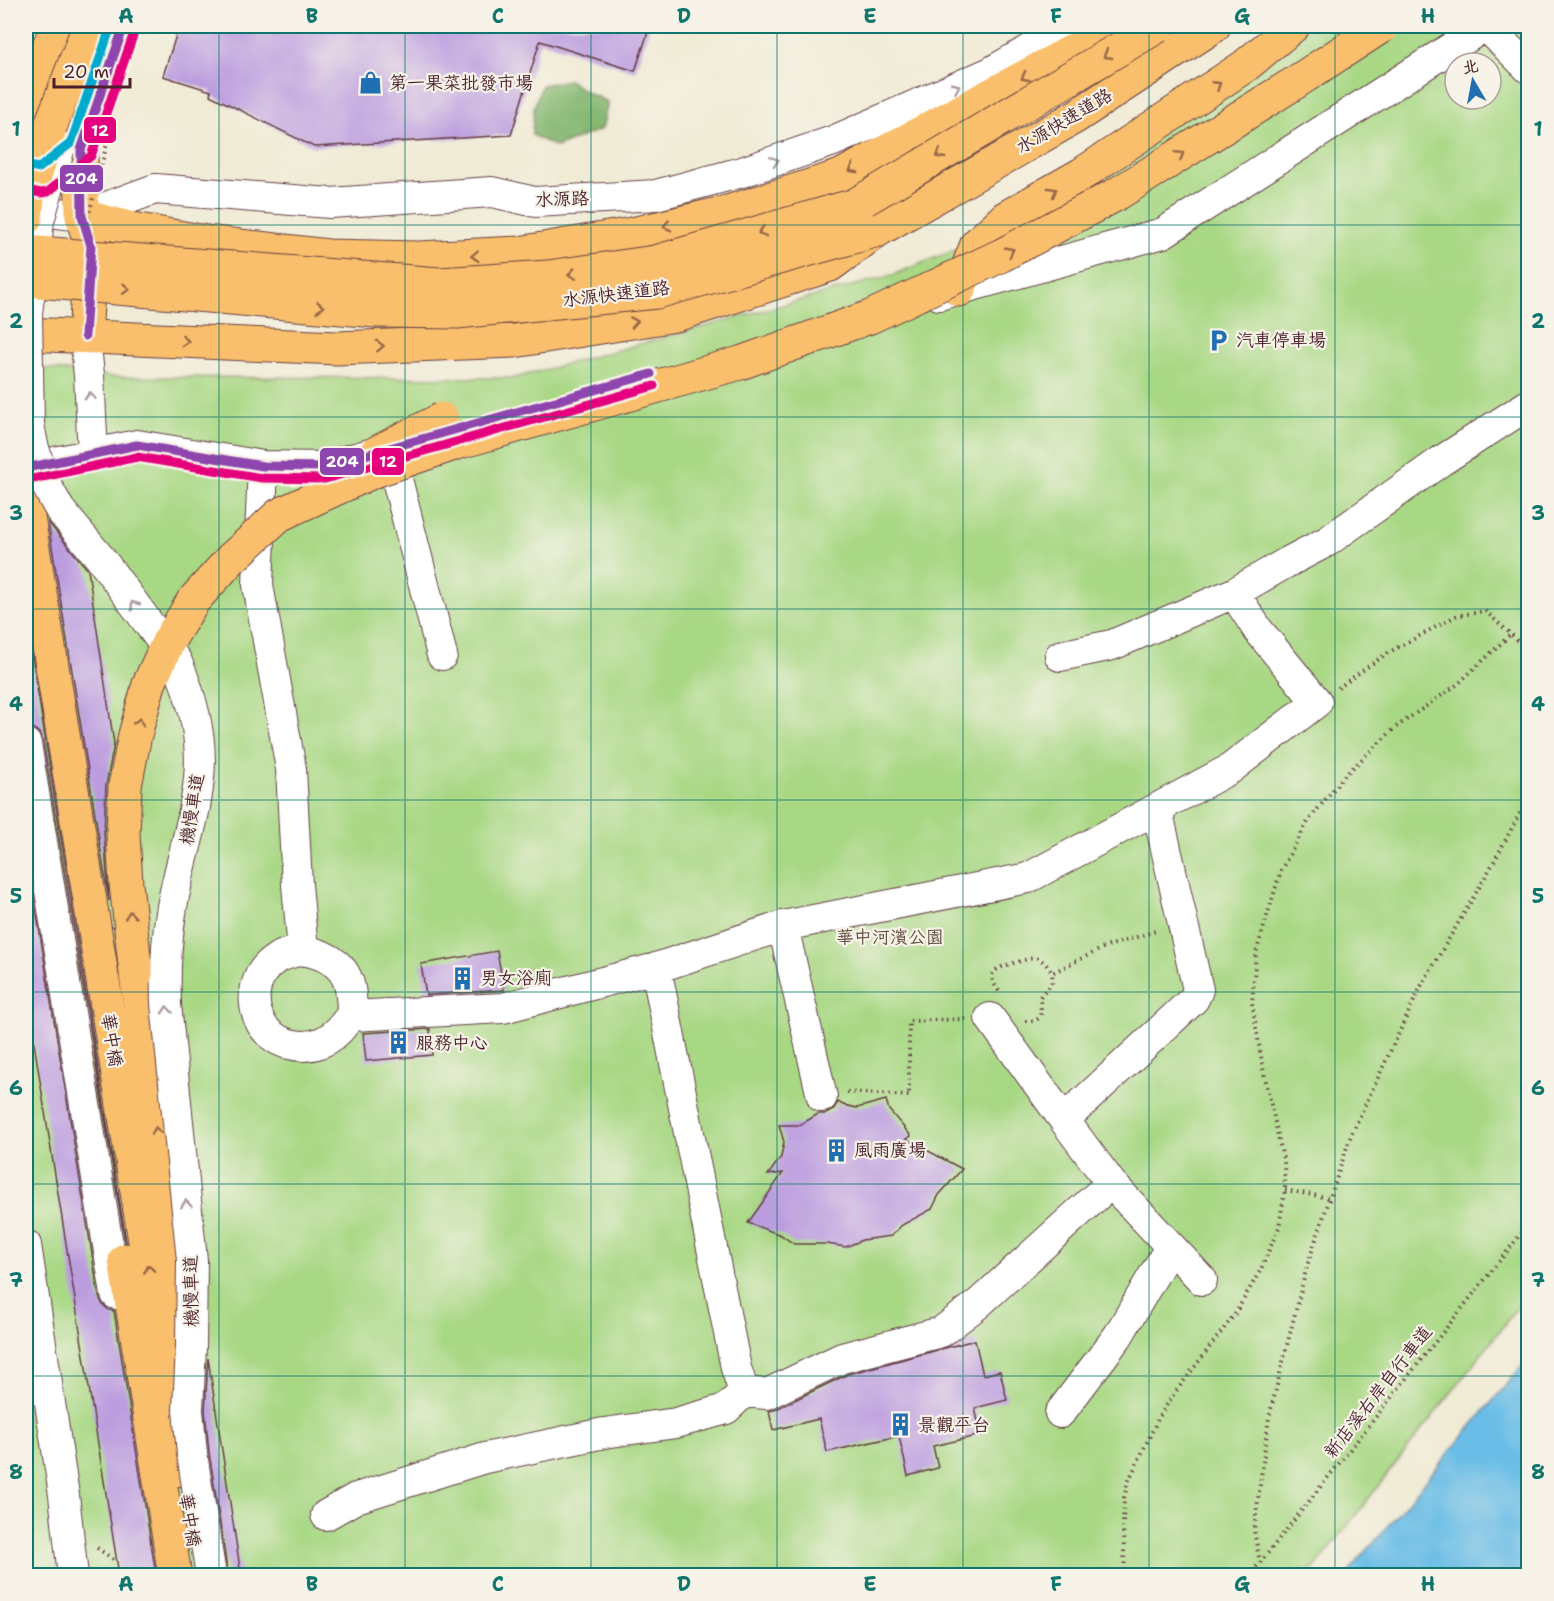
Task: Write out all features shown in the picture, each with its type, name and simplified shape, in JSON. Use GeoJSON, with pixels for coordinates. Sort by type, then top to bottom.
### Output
{"type":"FeatureCollection","features":[{"type":"Feature","properties":{"kind":"main road"},"geometry":{"type":"LineString","coordinates":[[26,116],[43,61],[57,26]]}},
{"type":"Feature","properties":{"kind":"main road"},"geometry":{"type":"LineString","coordinates":[[26,218],[28,198],[48,135],[89,26]]}},
{"type":"Feature","properties":{"kind":"main road"},"geometry":{"type":"LineString","coordinates":[[85,336],[91,246],[82,226],[81,150],[124,26]]}},
{"type":"Feature","properties":{"kind":"main road"},"geometry":{"type":"LineString","coordinates":[[82,226],[133,229],[206,242],[328,256],[419,258],[519,254],[632,234],[731,211],[841,176],[1074,37],[1113,26]]}},
{"type":"Feature","properties":{"kind":"main road","name":"水源快速道路"},"geometry":{"type":"LineString","coordinates":[[26,252],[440,284],[548,277],[654,262],[855,205],[1158,26]]}},
{"type":"Feature","properties":{"kind":"main road","name":"水源快速道路"},"geometry":{"type":"LineString","coordinates":[[26,280],[376,311],[457,312],[657,292],[878,230],[1075,117],[1214,26]]}},
{"type":"Feature","properties":{"kind":"main road"},"geometry":{"type":"LineString","coordinates":[[958,290],[977,244],[1005,218],[1082,174],[1245,66],[1293,26]]}},
{"type":"Feature","properties":{"kind":"main road"},"geometry":{"type":"LineString","coordinates":[[279,515],[372,472],[460,442],[740,363],[870,317],[1002,255],[1117,194],[1382,26]]}},
{"type":"Feature","properties":{"kind":"main road"},"geometry":{"type":"LineString","coordinates":[[26,178],[42,181],[81,150]]}},
{"type":"Feature","properties":{"kind":"main road"},"geometry":{"type":"LineString","coordinates":[[26,334],[337,348],[514,341],[676,315],[830,265],[878,230]]}},
{"type":"Feature","properties":{"kind":"main road"},"geometry":{"type":"LineString","coordinates":[[170,1399],[174,1306],[171,1242],[136,974],[123,834],[125,786],[135,735],[149,684],[168,642],[193,601],[231,559],[279,515],[358,462],[442,419]]}},
{"type":"Feature","properties":{"kind":"main road","name":"華中橋"},"geometry":{"type":"LineString","coordinates":[[26,505],[199,1575]]}},
{"type":"Feature","properties":{"kind":"main road","name":"華中橋"},"geometry":{"type":"LineString","coordinates":[[26,624],[175,1575]]}},
{"type":"Feature","properties":{"kind":"street"},"geometry":{"type":"LineString","coordinates":[[26,76],[44,26]]}},
{"type":"Feature","properties":{"kind":"street","name":"機慢車道"},"geometry":{"type":"LineString","coordinates":[[102,26],[87,63],[39,221],[27,313],[29,424],[38,465],[50,493],[60,510],[101,559],[177,662],[185,681],[196,724],[199,777],[171,911],[165,964],[166,1004],[192,1260],[188,1410],[192,1454],[211,1575]]}},
{"type":"Feature","properties":{"kind":"street"},"geometry":{"type":"LineString","coordinates":[[26,468],[137,445],[263,466],[323,467],[1163,232],[1485,26],[1528,68]]}},
{"type":"Feature","properties":{"kind":"street","name":"水源路"},"geometry":{"type":"LineString","coordinates":[[26,209],[82,226],[155,189],[330,203],[492,192],[535,202],[656,195],[742,172],[833,141],[1074,37]]}},
{"type":"Feature","properties":{"kind":"street"},"geometry":{"type":"LineString","coordinates":[[85,336],[93,455]]}},
{"type":"Feature","properties":{"kind":"street"},"geometry":{"type":"LineString","coordinates":[[1060,656],[1113,645],[1234,593],[1286,562],[1328,541],[1441,460],[1528,405]]}},
{"type":"Feature","properties":{"kind":"street"},"geometry":{"type":"LineString","coordinates":[[389,448],[442,655]]}},
{"type":"Feature","properties":{"kind":"street"},"geometry":{"type":"LineString","coordinates":[[263,466],[258,585],[291,769],[303,950]]}},
{"type":"Feature","properties":{"kind":"street"},"geometry":{"type":"LineString","coordinates":[[351,1016],[503,1008],[656,968],[783,926],[1028,878],[1230,769],[1317,702],[1258,630],[1234,593]]}},
{"type":"Feature","properties":{"kind":"street"},"geometry":{"type":"LineString","coordinates":[[26,744],[162,1575]]}},
{"type":"Feature","properties":{"kind":"street"},"geometry":{"type":"LineString","coordinates":[[1064,1120],[1194,999],[1198,990],[1157,809]]}},
{"type":"Feature","properties":{"kind":"street"},"geometry":{"type":"LineString","coordinates":[[783,926],[822,1097]]}},
{"type":"Feature","properties":{"kind":"street"},"geometry":{"type":"LineString","coordinates":[[303,950],[319,953],[332,960],[343,971],[350,985],[351,1016],[330,1039],[315,1046],[299,1047],[283,1043],[269,1034],[259,1021],[254,1003],[256,988],[262,973],[273,960],[288,953],[303,950]]}},
{"type":"Feature","properties":{"kind":"street"},"geometry":{"type":"LineString","coordinates":[[656,968],[736,1368],[744,1392]]}},
{"type":"Feature","properties":{"kind":"street"},"geometry":{"type":"LineString","coordinates":[[997,1007],[1064,1120],[1111,1183],[1202,1280]]}},
{"type":"Feature","properties":{"kind":"street"},"geometry":{"type":"LineString","coordinates":[[326,1515],[356,1498],[485,1458],[604,1433],[676,1424],[726,1408],[744,1392],[767,1394],[842,1358],[941,1332],[978,1304],[1111,1183]]}},
{"type":"Feature","properties":{"kind":"street"},"geometry":{"type":"LineString","coordinates":[[26,1245],[62,1484],[73,1575]]}},
{"type":"Feature","properties":{"kind":"street"},"geometry":{"type":"LineString","coordinates":[[1060,1413],[1118,1336],[1170,1247]]}},
{"type":"Feature","properties":{"kind":"path"},"geometry":{"type":"LineString","coordinates":[[82,226],[110,132]]}},
{"type":"Feature","properties":{"kind":"path"},"geometry":{"type":"LineString","coordinates":[[1317,702],[1386,654],[1456,616],[1485,611],[1528,653]]}},
{"type":"Feature","properties":{"kind":"path"},"geometry":{"type":"LineString","coordinates":[[1125,1575],[1123,1522],[1124,1498],[1128,1482],[1158,1419],[1171,1398],[1235,1314],[1260,1271],[1279,1227],[1285,1190],[1284,1163],[1263,1068],[1252,1003],[1256,953],[1281,870],[1309,820],[1344,776],[1396,727],[1458,684],[1511,634]]}},
{"type":"Feature","properties":{"kind":"path"},"geometry":{"type":"LineString","coordinates":[[1260,1563],[1254,1530],[1269,1418],[1307,1266],[1351,1135],[1420,988],[1490,869],[1528,798]]}},
{"type":"Feature","properties":{"kind":"path"},"geometry":{"type":"LineString","coordinates":[[1052,973],[1117,942],[1183,923]]}},
{"type":"Feature","properties":{"kind":"path"},"geometry":{"type":"LineString","coordinates":[[822,1097],[844,1092],[909,1096],[909,1021],[997,1007],[992,977],[994,971],[999,967],[1034,958],[1042,960],[1052,973],[1053,981],[1040,997],[1041,1016],[1029,1022],[1021,1020]]}},
{"type":"Feature","properties":{"kind":"path"},"geometry":{"type":"LineString","coordinates":[[1285,1190],[1330,1197]]}},
{"type":"Feature","properties":{"kind":"path","name":"新店溪右岸自行車道"},"geometry":{"type":"LineString","coordinates":[[1248,1575],[1260,1563],[1528,1225]]}},
{"type":"Feature","properties":{"kind":"green space","name":"華中河濱公園"},"geometry":{"type":"Polygon","coordinates":[[[1308,26],[1528,26],[1528,1294],[1309,1575],[26,1576],[26,366],[112,377],[515,378],[893,275],[1027,221],[1308,26]]]}},
{"type":"Feature","properties":{"kind":"green space"},"geometry":{"type":"Polygon","coordinates":[[[569,80],[586,92],[608,102],[602,129],[556,147],[532,135],[534,107],[542,85],[569,80]]]}},
{"type":"Feature","properties":{"kind":"water"},"geometry":{"type":"Polygon","coordinates":[[[1528,1359],[1528,1575],[1347,1575],[1353,1567],[1528,1359]]]}},
{"type":"Feature","properties":{"kind":"building","name":"第一果菜批發市場"},"geometry":{"type":"Polygon","coordinates":[[[179,26],[650,26],[635,71],[540,41],[511,135],[314,147],[210,95],[211,91],[163,76],[179,26]]]}},
{"type":"Feature","properties":{"kind":"building"},"geometry":{"type":"Polygon","coordinates":[[[48,522],[88,570],[114,744],[106,785],[104,833],[109,901],[48,522]]]}},
{"type":"Feature","properties":{"kind":"building"},"geometry":{"type":"Polygon","coordinates":[[[26,619],[126,1242],[43,741],[33,728],[26,727],[26,619]]]}},
{"type":"Feature","properties":{"kind":"building"},"geometry":{"type":"Polygon","coordinates":[[[26,848],[99,1297],[103,1305],[114,1311],[156,1575],[119,1575],[26,993],[26,848]]]}},
{"type":"Feature","properties":{"kind":"building","name":"男女浴廁"},"geometry":{"type":"Polygon","coordinates":[[[497,951],[504,990],[426,995],[421,964],[497,951]]]}},
{"type":"Feature","properties":{"kind":"building","name":"服務中心"},"geometry":{"type":"Polygon","coordinates":[[[430,1029],[432,1055],[366,1061],[363,1033],[430,1029]]]}},
{"type":"Feature","properties":{"kind":"building"},"geometry":{"type":"Polygon","coordinates":[[[886,1100],[889,1110],[911,1136],[906,1139],[962,1169],[939,1195],[932,1209],[902,1225],[891,1236],[862,1240],[846,1247],[827,1244],[794,1244],[781,1235],[748,1223],[783,1173],[768,1175],[781,1157],[784,1142],[779,1125],[800,1125],[818,1114],[826,1114],[833,1110],[838,1102],[857,1108],[886,1100]]]}},
{"type":"Feature","properties":{"kind":"building","name":"景觀平台"},"geometry":{"type":"Polygon","coordinates":[[[975,1340],[983,1375],[1000,1371],[1007,1400],[975,1408],[981,1435],[933,1446],[938,1468],[908,1476],[899,1436],[827,1452],[819,1419],[773,1430],[769,1411],[848,1374],[975,1340]]]}},
{"type":"Feature","properties":{"kind":"building"},"geometry":{"type":"Polygon","coordinates":[[[208,1358],[241,1575],[228,1575],[209,1452],[205,1410],[208,1358]]]}},
{"type":"Feature","properties":{"kind":"transit line"},"geometry":{"type":"LineString","coordinates":[[28,166],[39,168],[71,143],[111,26]]}},
{"type":"Feature","properties":{"kind":"transit line","name":"204"},"geometry":{"type":"LineString","coordinates":[[85,336],[91,246],[82,216],[81,150],[124,26]]}},
{"type":"Feature","properties":{"kind":"transit line","name":"12"},"geometry":{"type":"LineString","coordinates":[[26,190],[48,192],[91,156],[135,30]]}},
{"type":"Feature","properties":{"kind":"transit line","name":"204"},"geometry":{"type":"LineString","coordinates":[[26,468],[137,445],[263,466],[323,467],[651,374]]}},
{"type":"Feature","properties":{"kind":"transit line","name":"12"},"geometry":{"type":"LineString","coordinates":[[28,480],[137,457],[262,478],[325,479],[654,386]]}},
{"type":"Feature","properties":{"kind":"place","name":"第一果菜批發市場"},"geometry":{"type":"Point","coordinates":[371,83]}},
{"type":"Feature","properties":{"kind":"place","name":"汽車停車場"},"geometry":{"type":"Point","coordinates":[1218,340]}},
{"type":"Feature","properties":{"kind":"place","name":"男女浴廁"},"geometry":{"type":"Point","coordinates":[462,978]}},
{"type":"Feature","properties":{"kind":"place","name":"服務中心"},"geometry":{"type":"Point","coordinates":[398,1043]}},
{"type":"Feature","properties":{"kind":"place","name":"風雨廣場"},"geometry":{"type":"Point","coordinates":[836,1150]}},
{"type":"Feature","properties":{"kind":"place","name":"景觀平台"},"geometry":{"type":"Point","coordinates":[900,1425]}}]}
